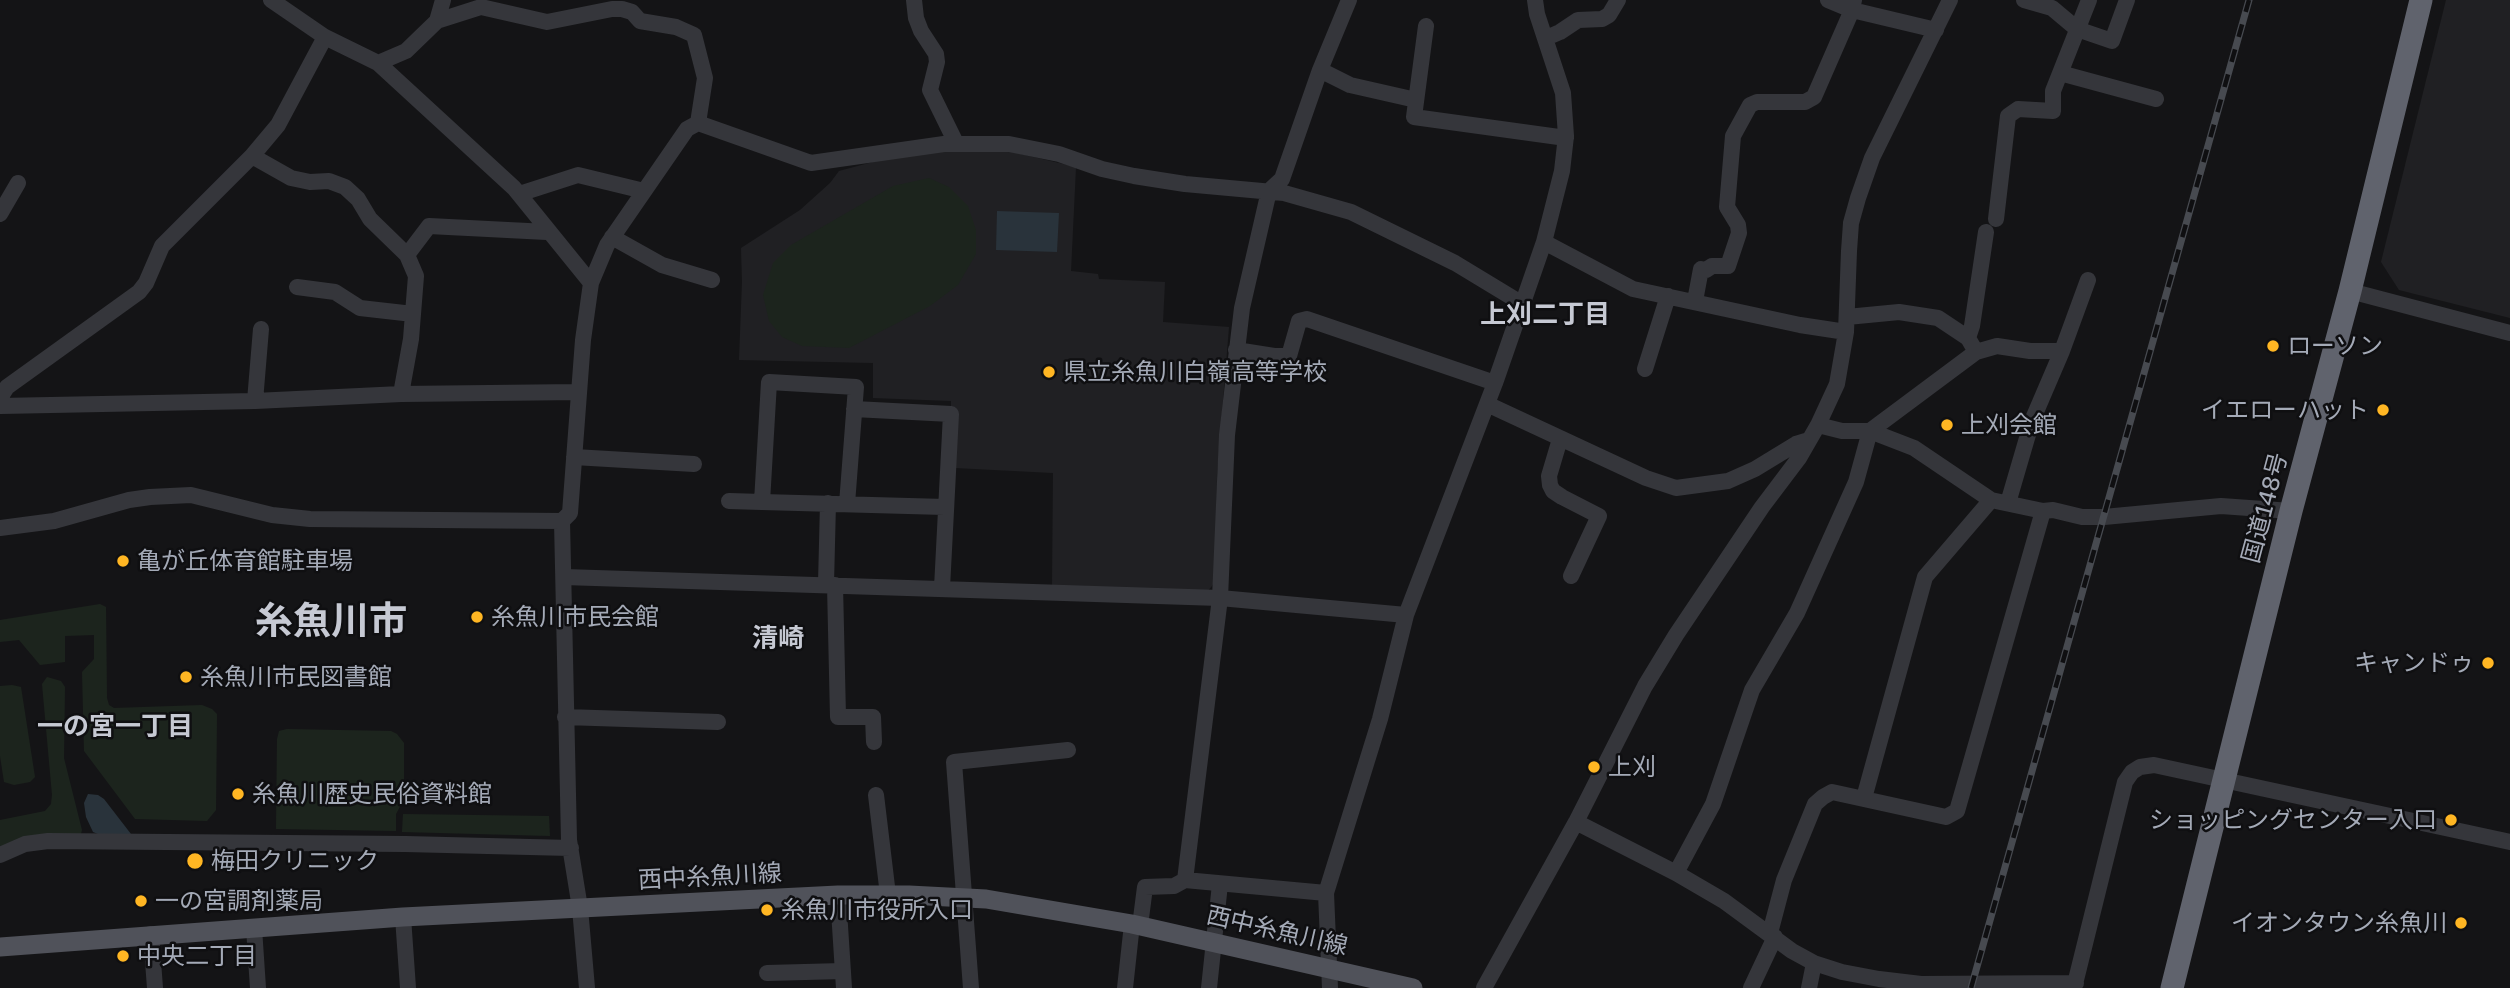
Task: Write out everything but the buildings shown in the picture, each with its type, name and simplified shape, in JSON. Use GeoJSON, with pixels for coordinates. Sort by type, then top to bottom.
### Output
{"type":"FeatureCollection","features":[{"type":"Feature","properties":{"kind":"highway","name":"国道148号"},"geometry":{"type":"LineString","coordinates":[[2172,988],[2291,511],[2350,291],[2421,0]]}},
{"type":"Feature","properties":{"kind":"main road","name":"西中糸魚川線"},"geometry":{"type":"LineString","coordinates":[[0,947],[151,934],[402,918],[838,895],[888,895],[986,899],[1136,925],[1215,942],[1330,978],[1413,988]]}},
{"type":"Feature","properties":{"kind":"street"},"geometry":{"type":"LineString","coordinates":[[271,0],[325,37],[378,63],[519,194],[547,232],[591,283]]}},
{"type":"Feature","properties":{"kind":"street"},"geometry":{"type":"LineString","coordinates":[[437,21],[443,0]]}},
{"type":"Feature","properties":{"kind":"street"},"geometry":{"type":"LineString","coordinates":[[914,0],[921,31],[936,54],[937,62],[930,90],[956,143]]}},
{"type":"Feature","properties":{"kind":"street"},"geometry":{"type":"LineString","coordinates":[[1185,880],[1220,598],[1227,435],[1242,308],[1269,191],[1282,179],[1320,71],[1349,0]]}},
{"type":"Feature","properties":{"kind":"street"},"geometry":{"type":"LineString","coordinates":[[1330,978],[1326,893],[1381,719],[1406,615],[1495,383],[1544,243],[1562,171],[1566,138],[1563,93],[1536,13],[1535,0]]}},
{"type":"Feature","properties":{"kind":"street"},"geometry":{"type":"LineString","coordinates":[[1546,38],[1578,20],[1602,19],[1609,15],[1618,0]]}},
{"type":"Feature","properties":{"kind":"street"},"geometry":{"type":"LineString","coordinates":[[1828,0],[1936,30]]}},
{"type":"Feature","properties":{"kind":"street"},"geometry":{"type":"LineString","coordinates":[[1484,988],[1576,822],[1645,686],[1818,425],[1837,384],[1846,324],[1850,242],[1858,198],[1872,158],[1950,0]]}},
{"type":"Feature","properties":{"kind":"street"},"geometry":{"type":"LineString","coordinates":[[2024,0],[2052,8],[2077,29],[2112,41],[2127,0]]}},
{"type":"Feature","properties":{"kind":"street"},"geometry":{"type":"LineString","coordinates":[[1676,873],[1713,804],[1752,690],[1797,613],[1856,482],[1870,431],[1972,345],[1972,326],[2008,116],[2018,109],[2053,111],[2053,91],[2089,0]]}},
{"type":"Feature","properties":{"kind":"street"},"geometry":{"type":"LineString","coordinates":[[1695,301],[1700,269],[1728,266],[1739,233],[1738,225],[1727,207],[1733,136],[1750,105],[1757,102],[1805,102],[1814,97],[1853,5]]}},
{"type":"Feature","properties":{"kind":"street"},"geometry":{"type":"LineString","coordinates":[[378,63],[406,51],[437,21],[481,7],[547,22],[635,6],[640,21],[676,27],[694,35],[705,78],[698,123]]}},
{"type":"Feature","properties":{"kind":"street"},"geometry":{"type":"LineString","coordinates":[[1426,26],[1414,117],[1566,138]]}},
{"type":"Feature","properties":{"kind":"street"},"geometry":{"type":"LineString","coordinates":[[0,398],[7,387],[139,292],[146,284],[162,246],[252,156],[278,125],[325,37]]}},
{"type":"Feature","properties":{"kind":"street"},"geometry":{"type":"LineString","coordinates":[[1320,71],[1350,85],[1416,100]]}},
{"type":"Feature","properties":{"kind":"street"},"geometry":{"type":"LineString","coordinates":[[2060,73],[2156,99]]}},
{"type":"Feature","properties":{"kind":"street"},"geometry":{"type":"LineString","coordinates":[[698,123],[811,163],[956,143],[998,143],[1034,147],[1134,176],[1185,184],[1284,193],[1350,212],[1455,263],[1521,303]]}},
{"type":"Feature","properties":{"kind":"street"},"geometry":{"type":"LineString","coordinates":[[0,528],[54,521],[129,500],[191,495],[272,516],[310,519],[562,521],[570,513],[583,340],[591,283],[612,237],[688,129],[698,123]]}},
{"type":"Feature","properties":{"kind":"street"},"geometry":{"type":"LineString","coordinates":[[252,156],[291,178],[310,182],[329,181],[345,187],[358,199],[370,219],[407,255],[416,276],[401,394]]}},
{"type":"Feature","properties":{"kind":"street"},"geometry":{"type":"LineString","coordinates":[[519,194],[578,175],[644,191]]}},
{"type":"Feature","properties":{"kind":"street"},"geometry":{"type":"LineString","coordinates":[[0,214],[18,183]]}},
{"type":"Feature","properties":{"kind":"street"},"geometry":{"type":"LineString","coordinates":[[407,255],[429,226],[547,232]]}},
{"type":"Feature","properties":{"kind":"street"},"geometry":{"type":"LineString","coordinates":[[612,237],[662,265],[712,280]]}},
{"type":"Feature","properties":{"kind":"street"},"geometry":{"type":"LineString","coordinates":[[1544,243],[1633,289],[1800,326],[1846,324],[1899,312],[1938,318],[1972,345],[2030,351],[2062,351]]}},
{"type":"Feature","properties":{"kind":"street"},"geometry":{"type":"LineString","coordinates":[[2008,503],[2032,421],[2088,280]]}},
{"type":"Feature","properties":{"kind":"street"},"geometry":{"type":"LineString","coordinates":[[297,287],[335,292],[360,308],[413,314]]}},
{"type":"Feature","properties":{"kind":"street"},"geometry":{"type":"LineString","coordinates":[[2350,291],[2510,333]]}},
{"type":"Feature","properties":{"kind":"street"},"geometry":{"type":"LineString","coordinates":[[1645,369],[1668,296]]}},
{"type":"Feature","properties":{"kind":"street"},"geometry":{"type":"LineString","coordinates":[[1236,350],[1290,356],[1299,321],[1307,319],[1495,383]]}},
{"type":"Feature","properties":{"kind":"street"},"geometry":{"type":"LineString","coordinates":[[256,401],[261,329]]}},
{"type":"Feature","properties":{"kind":"street"},"geometry":{"type":"LineString","coordinates":[[762,502],[769,382],[856,387],[847,503]]}},
{"type":"Feature","properties":{"kind":"street"},"geometry":{"type":"LineString","coordinates":[[0,406],[256,401],[401,394],[579,392]]}},
{"type":"Feature","properties":{"kind":"street"},"geometry":{"type":"LineString","coordinates":[[1487,404],[1646,478],[1676,488],[1727,481],[1755,469],[1788,448],[1809,440]]}},
{"type":"Feature","properties":{"kind":"street"},"geometry":{"type":"LineString","coordinates":[[854,409],[951,414],[942,588]]}},
{"type":"Feature","properties":{"kind":"street"},"geometry":{"type":"LineString","coordinates":[[1818,425],[1842,431],[1870,431],[1913,448],[1991,500],[2043,511],[2053,510],[2082,517],[2221,506],[2291,511]]}},
{"type":"Feature","properties":{"kind":"street"},"geometry":{"type":"LineString","coordinates":[[1560,439],[1549,476],[1553,491],[1600,516],[1571,576]]}},
{"type":"Feature","properties":{"kind":"street"},"geometry":{"type":"LineString","coordinates":[[574,457],[694,464]]}},
{"type":"Feature","properties":{"kind":"street"},"geometry":{"type":"LineString","coordinates":[[1864,797],[1925,577],[1991,500]]}},
{"type":"Feature","properties":{"kind":"street"},"geometry":{"type":"LineString","coordinates":[[729,501],[945,507]]}},
{"type":"Feature","properties":{"kind":"street"},"geometry":{"type":"LineString","coordinates":[[828,503],[838,717],[873,717],[874,742]]}},
{"type":"Feature","properties":{"kind":"street"},"geometry":{"type":"LineString","coordinates":[[1751,988],[1773,935],[1784,880],[1815,804],[1832,792],[1947,817],[1957,811],[2043,511]]}},
{"type":"Feature","properties":{"kind":"street"},"geometry":{"type":"LineString","coordinates":[[562,521],[570,848],[587,988]]}},
{"type":"Feature","properties":{"kind":"street"},"geometry":{"type":"LineString","coordinates":[[564,577],[1220,598],[1406,615]]}},
{"type":"Feature","properties":{"kind":"street"},"geometry":{"type":"LineString","coordinates":[[565,717],[718,722]]}},
{"type":"Feature","properties":{"kind":"street"},"geometry":{"type":"LineString","coordinates":[[971,988],[954,762],[1068,750]]}},
{"type":"Feature","properties":{"kind":"street"},"geometry":{"type":"LineString","coordinates":[[1576,822],[1724,901],[1792,951],[1814,962],[1842,972],[1921,984],[2075,986],[2125,782],[2132,772],[2140,767],[2154,765],[2510,842]]}},
{"type":"Feature","properties":{"kind":"street"},"geometry":{"type":"LineString","coordinates":[[876,795],[888,895]]}},
{"type":"Feature","properties":{"kind":"street"},"geometry":{"type":"LineString","coordinates":[[0,855],[25,844],[48,841],[570,848]]}},
{"type":"Feature","properties":{"kind":"street"},"geometry":{"type":"LineString","coordinates":[[1125,988],[1145,887],[1174,887],[1185,880],[1326,893]]}},
{"type":"Feature","properties":{"kind":"street"},"geometry":{"type":"LineString","coordinates":[[1209,988],[1220,884]]}},
{"type":"Feature","properties":{"kind":"street"},"geometry":{"type":"LineString","coordinates":[[838,895],[844,988]]}},
{"type":"Feature","properties":{"kind":"street"},"geometry":{"type":"LineString","coordinates":[[402,918],[408,988]]}},
{"type":"Feature","properties":{"kind":"street"},"geometry":{"type":"LineString","coordinates":[[254,928],[258,988]]}},
{"type":"Feature","properties":{"kind":"street"},"geometry":{"type":"LineString","coordinates":[[151,934],[155,988]]}},
{"type":"Feature","properties":{"kind":"street"},"geometry":{"type":"LineString","coordinates":[[1809,988],[1814,962]]}},
{"type":"Feature","properties":{"kind":"street"},"geometry":{"type":"LineString","coordinates":[[767,973],[843,971]]}},
{"type":"Feature","properties":{"kind":"shaded area"},"geometry":{"type":"Polygon","coordinates":[[[2446,0],[2510,0],[2510,318],[2399,290],[2381,262],[2446,0]]]}},
{"type":"Feature","properties":{"kind":"shaded area","name":"県立糸魚川白嶺高等学校"},"geometry":{"type":"Polygon","coordinates":[[[1000,149],[1076,167],[1071,271],[1098,274],[1099,279],[1165,282],[1163,322],[1229,327],[1217,474],[1216,581],[1207,592],[1052,588],[1053,473],[950,466],[951,401],[873,398],[873,363],[739,360],[741,248],[800,210],[830,183],[839,171],[884,159],[947,150],[1000,149]]]}},
{"type":"Feature","properties":{"kind":"shaded area"},"geometry":{"type":"Polygon","coordinates":[[[929,178],[949,187],[968,206],[976,230],[976,254],[958,285],[930,306],[849,348],[802,346],[782,337],[769,321],[763,295],[773,263],[791,245],[893,186],[929,178]]]}},
{"type":"Feature","properties":{"kind":"shaded area"},"geometry":{"type":"Polygon","coordinates":[[[997,211],[1059,213],[1057,252],[996,250],[997,211]]]}},
{"type":"Feature","properties":{"kind":"shaded area"},"geometry":{"type":"Polygon","coordinates":[[[100,604],[106,607],[109,705],[114,708],[202,705],[217,714],[216,810],[207,821],[135,819],[84,751],[82,672],[94,659],[94,635],[65,636],[65,662],[40,665],[19,640],[0,642],[0,620],[100,604]]]}},
{"type":"Feature","properties":{"kind":"shaded area"},"geometry":{"type":"Polygon","coordinates":[[[47,677],[61,681],[65,687],[64,758],[81,834],[0,851],[0,820],[45,811],[51,804],[42,684],[47,677]]]}},
{"type":"Feature","properties":{"kind":"shaded area"},"geometry":{"type":"Polygon","coordinates":[[[0,686],[21,687],[35,777],[30,782],[14,785],[4,782],[0,756],[0,686]]]}},
{"type":"Feature","properties":{"kind":"shaded area"},"geometry":{"type":"Polygon","coordinates":[[[279,731],[391,731],[397,734],[404,743],[404,799],[396,814],[396,831],[276,829],[277,739],[279,731]]]}},
{"type":"Feature","properties":{"kind":"shaded area"},"geometry":{"type":"Polygon","coordinates":[[[88,794],[104,799],[131,834],[93,832],[86,817],[84,803],[88,794]]]}},
{"type":"Feature","properties":{"kind":"shaded area"},"geometry":{"type":"Polygon","coordinates":[[[403,814],[549,816],[550,836],[402,832],[403,814]]]}},
{"type":"Feature","properties":{"kind":"railway"},"geometry":{"type":"LineString","coordinates":[[1971,988],[2249,0]]}},
{"type":"Feature","properties":{"kind":"place","name":"ローソン"},"geometry":{"type":"Point","coordinates":[2273,346]}},
{"type":"Feature","properties":{"kind":"place","name":"県立糸魚川白嶺高等学校"},"geometry":{"type":"Point","coordinates":[1049,372]}},
{"type":"Feature","properties":{"kind":"place","name":"イエローハット"},"geometry":{"type":"Point","coordinates":[2383,410]}},
{"type":"Feature","properties":{"kind":"place","name":"上刈会館"},"geometry":{"type":"Point","coordinates":[1947,425]}},
{"type":"Feature","properties":{"kind":"place","name":"亀が丘体育館駐車場"},"geometry":{"type":"Point","coordinates":[123,561]}},
{"type":"Feature","properties":{"kind":"place","name":"糸魚川市民会館"},"geometry":{"type":"Point","coordinates":[477,617]}},
{"type":"Feature","properties":{"kind":"place","name":"キャンドゥ"},"geometry":{"type":"Point","coordinates":[2488,663]}},
{"type":"Feature","properties":{"kind":"place","name":"糸魚川市民図書館"},"geometry":{"type":"Point","coordinates":[186,677]}},
{"type":"Feature","properties":{"kind":"place","name":"上刈"},"geometry":{"type":"Point","coordinates":[1594,767]}},
{"type":"Feature","properties":{"kind":"place","name":"糸魚川歴史民俗資料館"},"geometry":{"type":"Point","coordinates":[238,794]}},
{"type":"Feature","properties":{"kind":"place","name":"ショッピングセンター入口"},"geometry":{"type":"Point","coordinates":[2451,820]}},
{"type":"Feature","properties":{"kind":"place","name":"梅田クリニック"},"geometry":{"type":"Point","coordinates":[195,861]}},
{"type":"Feature","properties":{"kind":"place","name":"一の宮調剤薬局"},"geometry":{"type":"Point","coordinates":[141,901]}},
{"type":"Feature","properties":{"kind":"place","name":"糸魚川市役所入口"},"geometry":{"type":"Point","coordinates":[767,910]}},
{"type":"Feature","properties":{"kind":"place","name":"イオンタウン糸魚川"},"geometry":{"type":"Point","coordinates":[2461,923]}},
{"type":"Feature","properties":{"kind":"place","name":"中央二丁目"},"geometry":{"type":"Point","coordinates":[123,956]}},
{"type":"Feature","properties":{"kind":"district","name":"上刈二丁目"},"geometry":{"type":"Point","coordinates":[1545,315]}},
{"type":"Feature","properties":{"kind":"district","name":"糸魚川市"},"geometry":{"type":"Point","coordinates":[331,622]}},
{"type":"Feature","properties":{"kind":"district","name":"清崎"},"geometry":{"type":"Point","coordinates":[778,639]}},
{"type":"Feature","properties":{"kind":"district","name":"一の宮一丁目"},"geometry":{"type":"Point","coordinates":[115,727]}}]}
